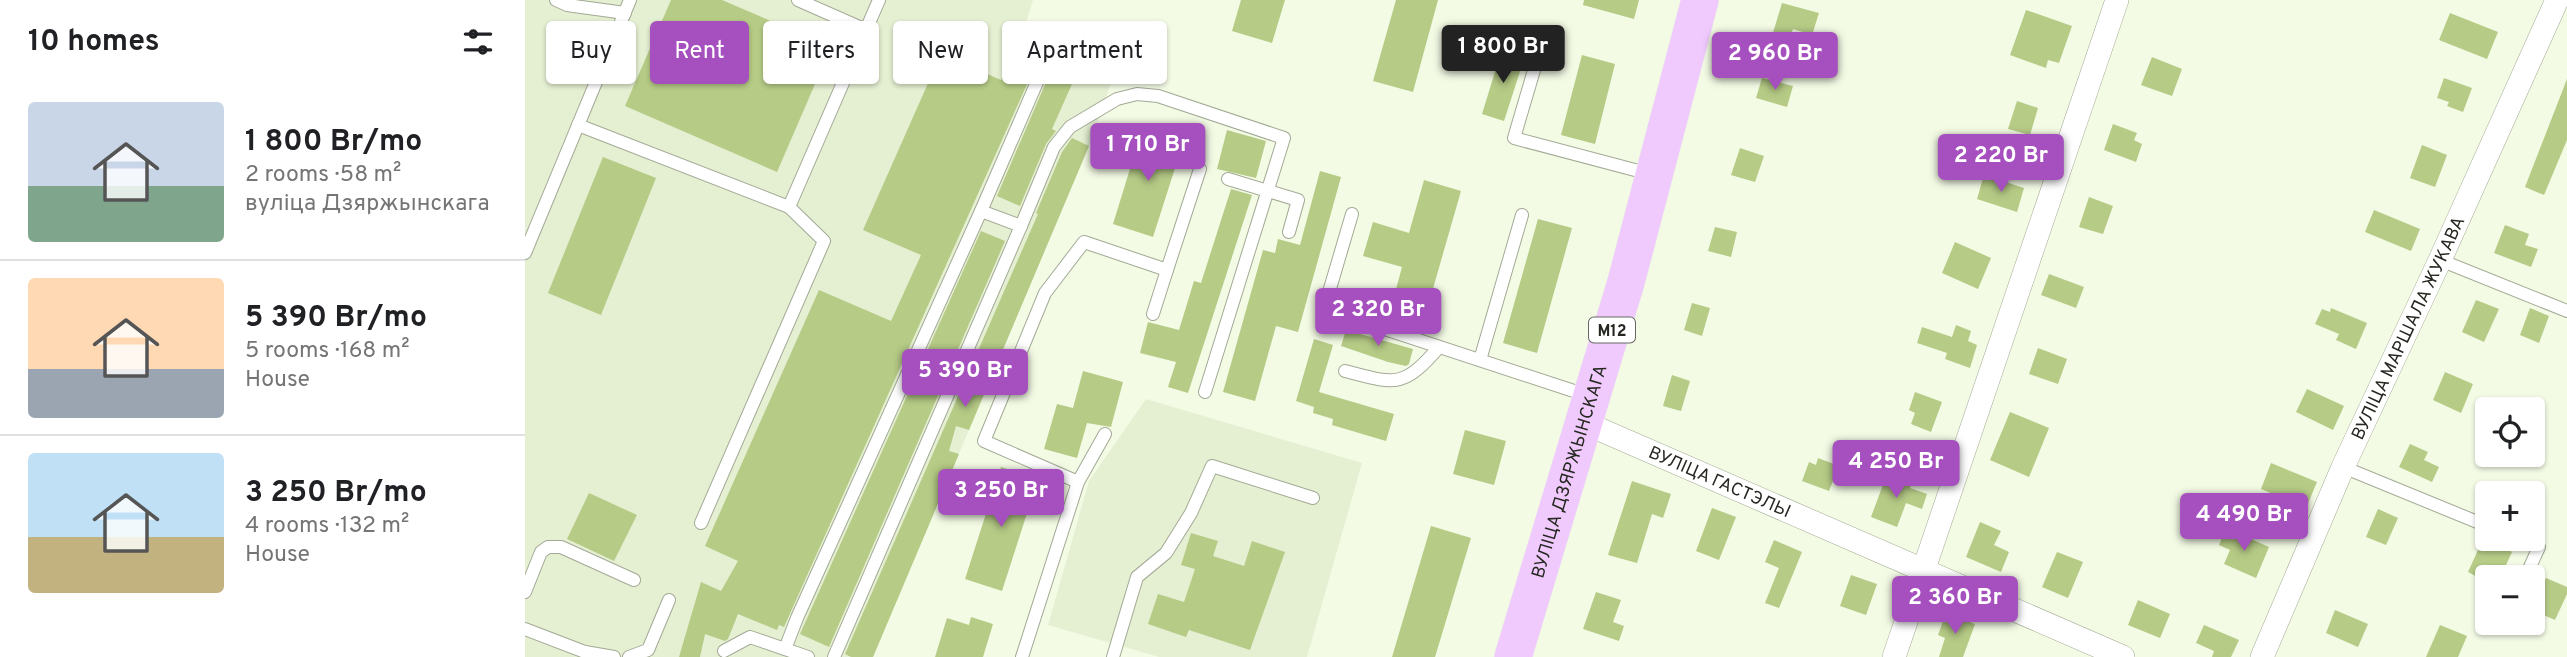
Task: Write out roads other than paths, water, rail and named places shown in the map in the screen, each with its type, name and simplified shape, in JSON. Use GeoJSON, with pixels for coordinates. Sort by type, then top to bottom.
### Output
{"type":"FeatureCollection","features":[{"type":"Feature","properties":{"kind":"main road","name":"ВУЛІЦА ДЗЯРЖЫНСКАГА"},"geometry":{"type":"LineString","coordinates":[[1513,657],[1626,282],[1700,0]]}},
{"type":"Feature","properties":{"kind":"street"},"geometry":{"type":"LineString","coordinates":[[1894,657],[2117,0]]}},
{"type":"Feature","properties":{"kind":"street","name":"ВУЛІЦА МАРШАЛА ЖУКАВА"},"geometry":{"type":"LineString","coordinates":[[2262,657],[2343,467],[2557,0]]}},
{"type":"Feature","properties":{"kind":"street","name":"ВУЛІЦА ГАСТЭЛЫ"},"geometry":{"type":"LineString","coordinates":[[1589,410],[1922,570],[2123,657]]}},
{"type":"Feature","properties":{"kind":"lane"},"geometry":{"type":"LineString","coordinates":[[525,253],[628,6],[567,5],[555,0]]}},
{"type":"Feature","properties":{"kind":"lane"},"geometry":{"type":"LineString","coordinates":[[798,0],[846,21]]}},
{"type":"Feature","properties":{"kind":"lane"},"geometry":{"type":"LineString","coordinates":[[870,21],[879,0]]}},
{"type":"Feature","properties":{"kind":"lane"},"geometry":{"type":"LineString","coordinates":[[1537,60],[1514,138],[1654,175]]}},
{"type":"Feature","properties":{"kind":"lane"},"geometry":{"type":"LineString","coordinates":[[789,207],[843,84]]}},
{"type":"Feature","properties":{"kind":"lane"},"geometry":{"type":"LineString","coordinates":[[785,649],[1036,84]]}},
{"type":"Feature","properties":{"kind":"lane"},"geometry":{"type":"LineString","coordinates":[[834,657],[1054,147],[1070,127],[1117,99],[1137,94],[1176,100],[1284,138],[1205,392]]}},
{"type":"Feature","properties":{"kind":"lane"},"geometry":{"type":"LineString","coordinates":[[578,125],[789,207],[824,241],[701,523]]}},
{"type":"Feature","properties":{"kind":"lane"},"geometry":{"type":"LineString","coordinates":[[1153,314],[1200,169]]}},
{"type":"Feature","properties":{"kind":"lane"},"geometry":{"type":"LineString","coordinates":[[1228,179],[1299,201],[1289,232]]}},
{"type":"Feature","properties":{"kind":"lane"},"geometry":{"type":"LineString","coordinates":[[981,211],[1021,226]]}},
{"type":"Feature","properties":{"kind":"lane"},"geometry":{"type":"LineString","coordinates":[[1352,214],[1324,309],[1480,360],[1589,410]]}},
{"type":"Feature","properties":{"kind":"lane"},"geometry":{"type":"LineString","coordinates":[[1480,360],[1522,215]]}},
{"type":"Feature","properties":{"kind":"lane"},"geometry":{"type":"LineString","coordinates":[[1078,482],[984,441],[1045,293],[1084,242],[1167,270]]}},
{"type":"Feature","properties":{"kind":"lane"},"geometry":{"type":"LineString","coordinates":[[2440,260],[2567,312]]}},
{"type":"Feature","properties":{"kind":"lane"},"geometry":{"type":"LineString","coordinates":[[1345,370],[1388,382],[1403,379],[1422,367],[1439,347]]}},
{"type":"Feature","properties":{"kind":"lane"},"geometry":{"type":"LineString","coordinates":[[1022,657],[1078,482],[1105,434]]}},
{"type":"Feature","properties":{"kind":"lane"},"geometry":{"type":"LineString","coordinates":[[1113,657],[1137,577],[1166,553],[1191,513],[1212,466],[1313,498]]}},
{"type":"Feature","properties":{"kind":"lane"},"geometry":{"type":"LineString","coordinates":[[2343,467],[2475,521]]}},
{"type":"Feature","properties":{"kind":"lane"},"geometry":{"type":"LineString","coordinates":[[525,592],[541,552],[548,547],[561,547],[634,580]]}},
{"type":"Feature","properties":{"kind":"lane"},"geometry":{"type":"LineString","coordinates":[[629,657],[648,650],[669,600]]}},
{"type":"Feature","properties":{"kind":"lane"},"geometry":{"type":"LineString","coordinates":[[525,629],[585,652],[614,657]]}},
{"type":"Feature","properties":{"kind":"lane"},"geometry":{"type":"LineString","coordinates":[[724,651],[750,638],[808,657]]}}]}
